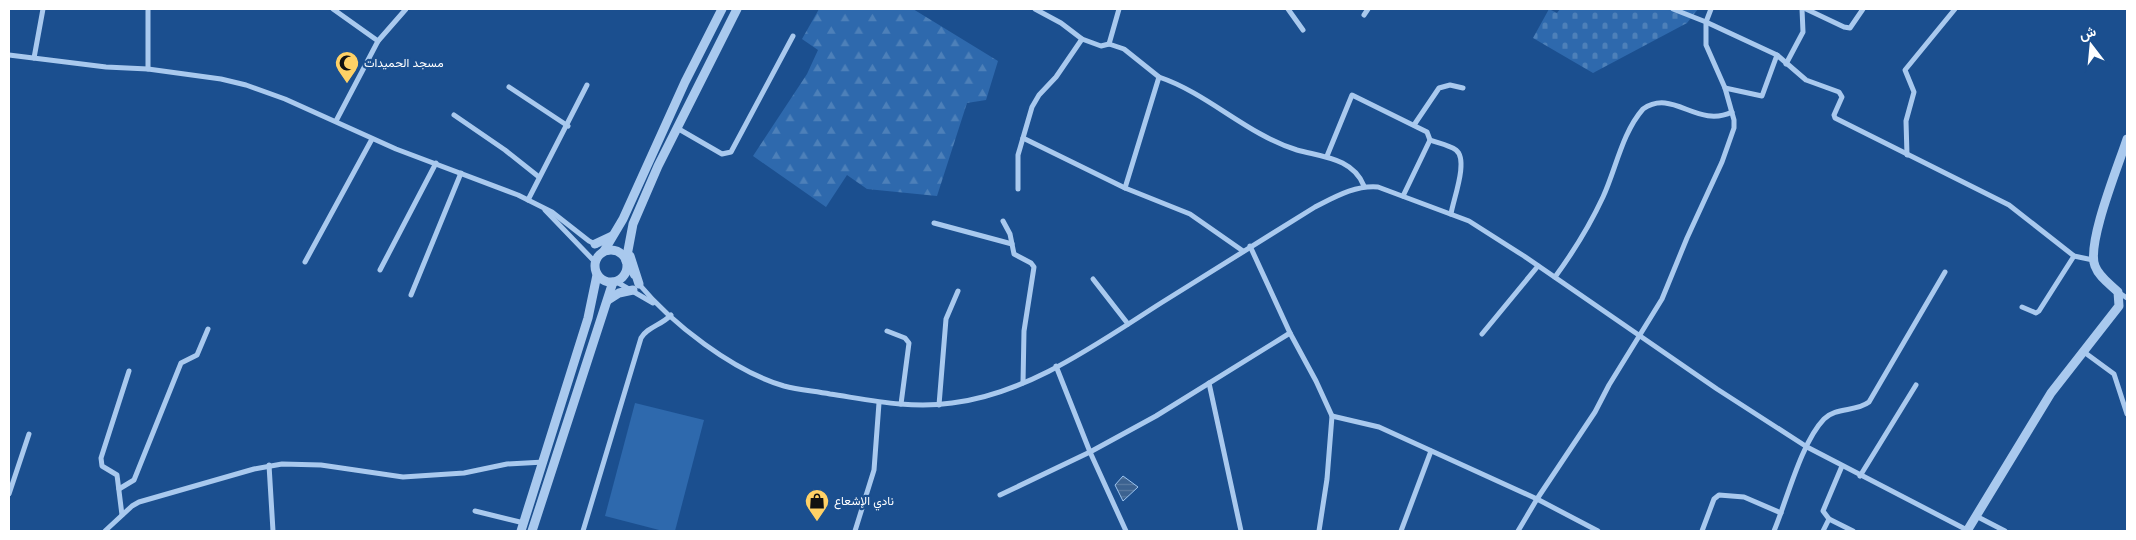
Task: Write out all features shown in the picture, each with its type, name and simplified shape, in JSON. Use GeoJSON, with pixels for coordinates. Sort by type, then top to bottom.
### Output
{"type":"FeatureCollection","features":[{"type":"Feature","properties":{"kind":"street"},"geometry":{"type":"LineString","coordinates":[[34,58],[43,9]]}},
{"type":"Feature","properties":{"kind":"street"},"geometry":{"type":"LineString","coordinates":[[148,9],[148,69]]}},
{"type":"Feature","properties":{"kind":"street"},"geometry":{"type":"LineString","coordinates":[[333,9],[378,41]]}},
{"type":"Feature","properties":{"kind":"street"},"geometry":{"type":"LineString","coordinates":[[336,121],[378,41],[406,9]]}},
{"type":"Feature","properties":{"kind":"street"},"geometry":{"type":"LineString","coordinates":[[595,262],[615,234],[685,82],[722,9]]}},
{"type":"Feature","properties":{"kind":"street"},"geometry":{"type":"LineString","coordinates":[[532,531],[599,320],[614,281],[622,277],[633,224],[658,166],[737,9]]}},
{"type":"Feature","properties":{"kind":"street"},"geometry":{"type":"LineString","coordinates":[[1035,9],[1061,23],[1082,40],[1101,46],[1109,44],[1130,52],[1140,63],[1159,77],[1182,85],[1237,122],[1268,139],[1297,150],[1327,156],[1356,172],[1364,186]]}},
{"type":"Feature","properties":{"kind":"street"},"geometry":{"type":"LineString","coordinates":[[1109,44],[1119,9]]}},
{"type":"Feature","properties":{"kind":"street"},"geometry":{"type":"LineString","coordinates":[[1288,9],[1303,30]]}},
{"type":"Feature","properties":{"kind":"street"},"geometry":{"type":"LineString","coordinates":[[1364,15],[1368,9]]}},
{"type":"Feature","properties":{"kind":"street"},"geometry":{"type":"LineString","coordinates":[[1673,9],[1706,22],[1777,56],[1806,80],[1836,90],[1842,94],[1842,101],[1834,115],[1835,118],[1907,156],[2009,205],[2074,256],[2093,260]]}},
{"type":"Feature","properties":{"kind":"street"},"geometry":{"type":"LineString","coordinates":[[1518,531],[1595,412],[1662,299],[1687,238],[1722,162],[1734,128],[1732,112],[1724,88],[1706,45],[1706,22],[1710,9]]}},
{"type":"Feature","properties":{"kind":"street"},"geometry":{"type":"LineString","coordinates":[[1786,64],[1803,32],[1804,9],[1850,28],[1863,9]]}},
{"type":"Feature","properties":{"kind":"street"},"geometry":{"type":"LineString","coordinates":[[1907,156],[1906,121],[1914,92],[1906,70],[1955,9]]}},
{"type":"Feature","properties":{"kind":"street"},"geometry":{"type":"LineString","coordinates":[[677,128],[722,154],[731,152],[793,36]]}},
{"type":"Feature","properties":{"kind":"street"},"geometry":{"type":"LineString","coordinates":[[1018,189],[1017,167],[1023,138],[1035,100],[1056,77],[1082,40]]}},
{"type":"Feature","properties":{"kind":"street"},"geometry":{"type":"LineString","coordinates":[[9,55],[148,69],[246,85],[336,121],[372,139],[528,200],[552,212],[604,251],[617,251],[626,263],[636,287]]}},
{"type":"Feature","properties":{"kind":"street"},"geometry":{"type":"LineString","coordinates":[[1724,88],[1762,96],[1777,56]]}},
{"type":"Feature","properties":{"kind":"street"},"geometry":{"type":"LineString","coordinates":[[1126,188],[1159,77]]}},
{"type":"Feature","properties":{"kind":"street"},"geometry":{"type":"LineString","coordinates":[[528,200],[588,85]]}},
{"type":"Feature","properties":{"kind":"street"},"geometry":{"type":"LineString","coordinates":[[1414,126],[1439,88],[1450,85],[1463,88]]}},
{"type":"Feature","properties":{"kind":"street"},"geometry":{"type":"LineString","coordinates":[[509,87],[568,126]]}},
{"type":"Feature","properties":{"kind":"street"},"geometry":{"type":"LineString","coordinates":[[1327,156],[1352,95],[1427,132],[1430,140],[1403,196]]}},
{"type":"Feature","properties":{"kind":"street"},"geometry":{"type":"LineString","coordinates":[[1555,277],[1583,238],[1604,194],[1619,153],[1643,109],[1649,105],[1659,103],[1678,106],[1712,118],[1720,118],[1732,112]]}},
{"type":"Feature","properties":{"kind":"street"},"geometry":{"type":"LineString","coordinates":[[454,116],[505,150],[539,177]]}},
{"type":"Feature","properties":{"kind":"street"},"geometry":{"type":"LineString","coordinates":[[1023,138],[1126,188],[1190,214],[1243,251]]}},
{"type":"Feature","properties":{"kind":"street"},"geometry":{"type":"LineString","coordinates":[[305,262],[372,139]]}},
{"type":"Feature","properties":{"kind":"street"},"geometry":{"type":"LineString","coordinates":[[2127,139],[2092,249],[2093,260],[2099,273],[2118,292],[2127,298]]}},
{"type":"Feature","properties":{"kind":"street"},"geometry":{"type":"LineString","coordinates":[[1430,140],[1456,150],[1461,158],[1460,179],[1451,214]]}},
{"type":"Feature","properties":{"kind":"street"},"geometry":{"type":"LineString","coordinates":[[380,270],[436,163]]}},
{"type":"Feature","properties":{"kind":"street"},"geometry":{"type":"LineString","coordinates":[[411,295],[461,173]]}},
{"type":"Feature","properties":{"kind":"street"},"geometry":{"type":"LineString","coordinates":[[597,275],[604,280],[636,287],[732,363],[771,381],[801,389],[879,403],[939,405],[967,401],[1023,383],[1128,324],[1315,207],[1341,194],[1364,186],[1378,187],[1469,221],[1807,447],[1967,531],[2051,393],[2119,306],[2118,292]]}},
{"type":"Feature","properties":{"kind":"street"},"geometry":{"type":"LineString","coordinates":[[475,511],[522,527],[588,318],[597,275],[595,262],[543,208]]}},
{"type":"Feature","properties":{"kind":"street"},"geometry":{"type":"LineString","coordinates":[[1003,221],[1010,234],[1015,256],[1031,263],[1034,267],[1024,331],[1023,383]]}},
{"type":"Feature","properties":{"kind":"street"},"geometry":{"type":"LineString","coordinates":[[934,223],[1012,244]]}},
{"type":"Feature","properties":{"kind":"street"},"geometry":{"type":"LineString","coordinates":[[595,244],[615,234]]}},
{"type":"Feature","properties":{"kind":"street"},"geometry":{"type":"LineString","coordinates":[[628,242],[636,287]]}},
{"type":"Feature","properties":{"kind":"street"},"geometry":{"type":"LineString","coordinates":[[1250,246],[1290,333],[1316,381],[1332,416],[1327,479],[1319,531]]}},
{"type":"Feature","properties":{"kind":"street"},"geometry":{"type":"LineString","coordinates":[[2022,307],[2036,313],[2039,312],[2074,256]]}},
{"type":"Feature","properties":{"kind":"street"},"geometry":{"type":"LineString","coordinates":[[1482,334],[1538,266]]}},
{"type":"Feature","properties":{"kind":"street"},"geometry":{"type":"LineString","coordinates":[[1774,531],[1807,447],[1824,419],[1834,412],[1861,408],[1869,402],[1945,272]]}},
{"type":"Feature","properties":{"kind":"street"},"geometry":{"type":"LineString","coordinates":[[1093,278],[1128,324]]}},
{"type":"Feature","properties":{"kind":"street"},"geometry":{"type":"LineString","coordinates":[[608,300],[619,293],[636,287]]}},
{"type":"Feature","properties":{"kind":"street"},"geometry":{"type":"LineString","coordinates":[[939,405],[946,319],[958,291]]}},
{"type":"Feature","properties":{"kind":"street"},"geometry":{"type":"LineString","coordinates":[[583,531],[641,338],[647,330],[660,325],[671,315]]}},
{"type":"Feature","properties":{"kind":"street"},"geometry":{"type":"LineString","coordinates":[[120,489],[134,480],[181,363],[197,354],[208,329]]}},
{"type":"Feature","properties":{"kind":"street"},"geometry":{"type":"LineString","coordinates":[[887,331],[905,338],[909,343],[901,404]]}},
{"type":"Feature","properties":{"kind":"street"},"geometry":{"type":"LineString","coordinates":[[1000,495],[1090,452],[1156,416],[1290,333]]}},
{"type":"Feature","properties":{"kind":"street"},"geometry":{"type":"LineString","coordinates":[[2084,352],[2114,374],[2127,414]]}},
{"type":"Feature","properties":{"kind":"street"},"geometry":{"type":"LineString","coordinates":[[1056,366],[1090,452],[1125,531]]}},
{"type":"Feature","properties":{"kind":"street"},"geometry":{"type":"LineString","coordinates":[[122,514],[117,475],[102,466],[101,458],[129,371]]}},
{"type":"Feature","properties":{"kind":"street"},"geometry":{"type":"LineString","coordinates":[[1209,383],[1241,531]]}},
{"type":"Feature","properties":{"kind":"street"},"geometry":{"type":"LineString","coordinates":[[1860,476],[1916,385]]}},
{"type":"Feature","properties":{"kind":"street"},"geometry":{"type":"LineString","coordinates":[[855,531],[874,470],[879,403]]}},
{"type":"Feature","properties":{"kind":"street"},"geometry":{"type":"LineString","coordinates":[[1332,416],[1379,427],[1537,499],[1598,531]]}},
{"type":"Feature","properties":{"kind":"street"},"geometry":{"type":"LineString","coordinates":[[9,494],[29,434]]}},
{"type":"Feature","properties":{"kind":"street"},"geometry":{"type":"LineString","coordinates":[[1401,531],[1431,451]]}},
{"type":"Feature","properties":{"kind":"street"},"geometry":{"type":"LineString","coordinates":[[105,531],[122,514],[138,502],[269,465],[312,464],[403,477],[464,473],[507,464],[544,462]]}},
{"type":"Feature","properties":{"kind":"street"},"geometry":{"type":"LineString","coordinates":[[269,465],[274,531]]}},
{"type":"Feature","properties":{"kind":"street"},"geometry":{"type":"LineString","coordinates":[[1842,466],[1824,508],[1829,519],[1853,531]]}},
{"type":"Feature","properties":{"kind":"street"},"geometry":{"type":"LineString","coordinates":[[1702,531],[1714,500],[1719,494],[1744,497],[1781,513]]}},
{"type":"Feature","properties":{"kind":"street"},"geometry":{"type":"LineString","coordinates":[[1976,516],[2005,531]]}},
{"type":"Feature","properties":{"kind":"street"},"geometry":{"type":"LineString","coordinates":[[1823,531],[1829,519]]}},
{"type":"Feature","properties":{"kind":"green space"},"geometry":{"type":"Polygon","coordinates":[[[819,9],[913,9],[998,61],[986,100],[967,103],[937,196],[867,189],[847,175],[826,207],[753,156],[807,74],[818,50],[802,39],[819,9]]]}},
{"type":"Feature","properties":{"kind":"green space"},"geometry":{"type":"Polygon","coordinates":[[[1549,9],[1557,13],[1560,9],[1698,9],[1687,23],[1593,73],[1533,38],[1549,9]]]}},
{"type":"Feature","properties":{"kind":"green space"},"geometry":{"type":"Polygon","coordinates":[[[635,403],[704,420],[675,531],[663,531],[605,516],[635,403]]]}},
{"type":"Feature","properties":{"kind":"shaded area"},"geometry":{"type":"Polygon","coordinates":[[[1123,476],[1138,487],[1123,501],[1115,485],[1123,476]]]}},
{"type":"Feature","properties":{"kind":"place","name":"مسجد الحميدات"},"geometry":{"type":"Point","coordinates":[347,84]}},
{"type":"Feature","properties":{"kind":"place","name":"نادي الإشعاع"},"geometry":{"type":"Point","coordinates":[817,522]}}]}
